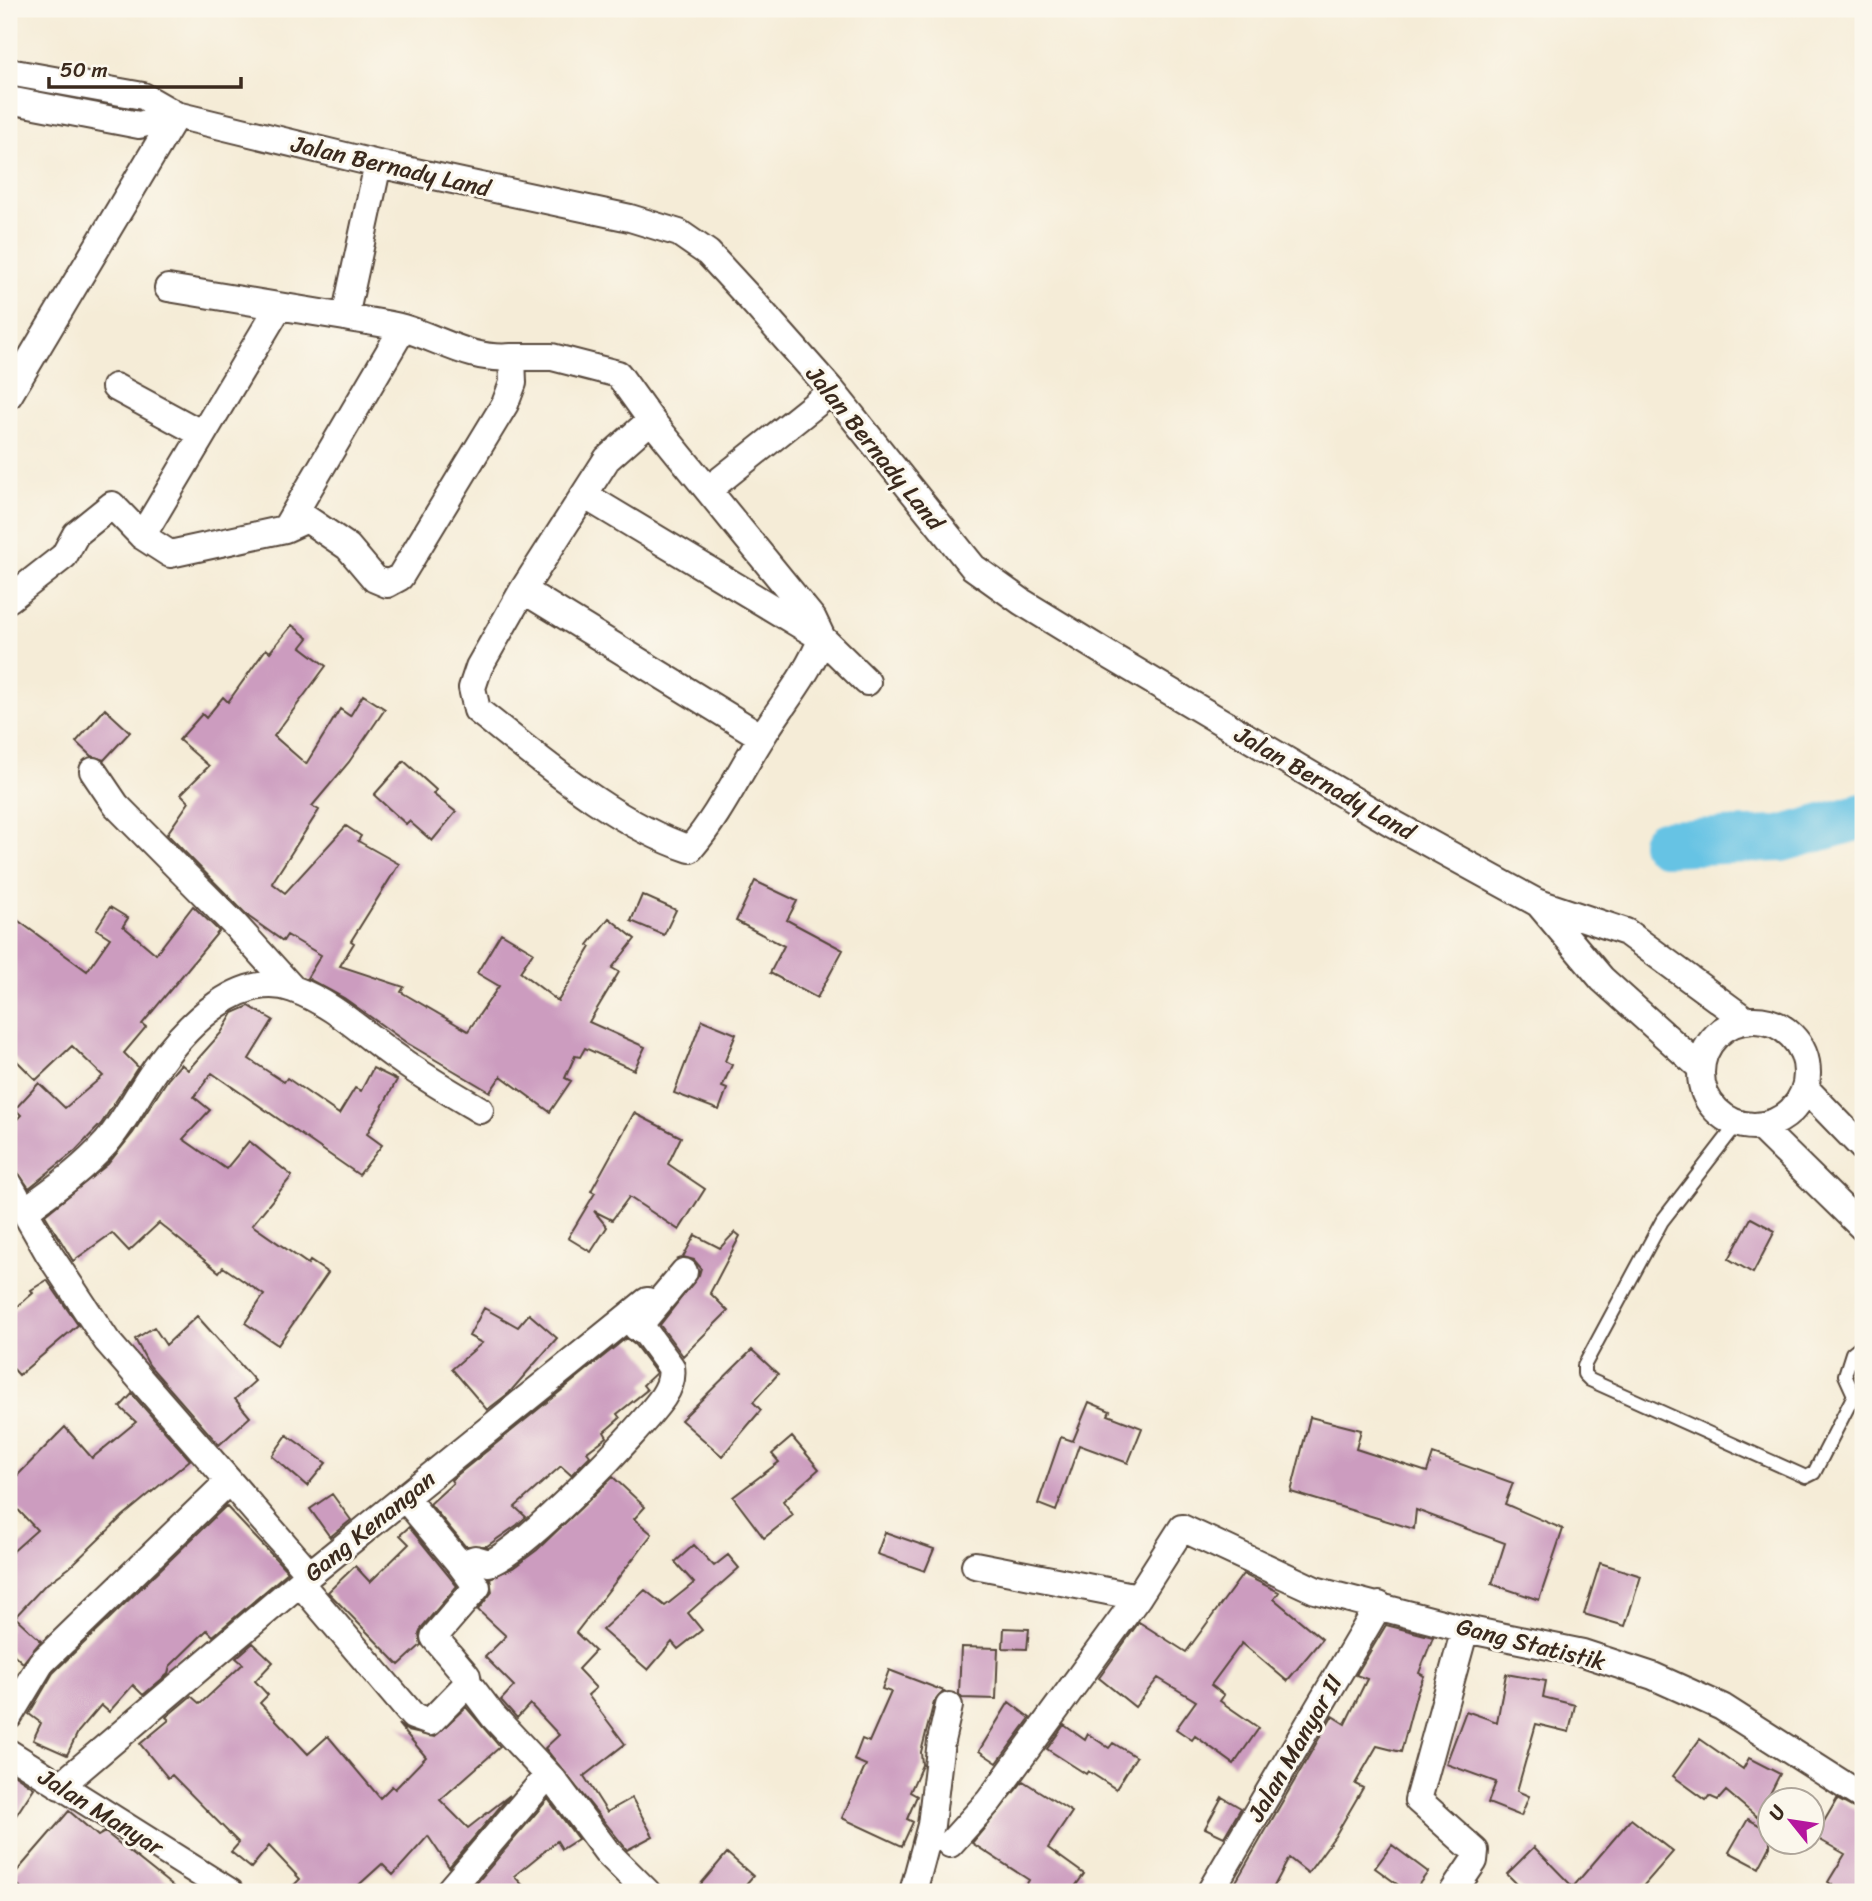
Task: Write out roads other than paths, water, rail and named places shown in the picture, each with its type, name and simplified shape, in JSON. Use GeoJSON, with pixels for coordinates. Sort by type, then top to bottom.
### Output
{"type":"FeatureCollection","features":[{"type":"Feature","properties":{"kind":"street","name":"Jalan Bernady Land"},"geometry":{"type":"LineString","coordinates":[[9,72],[143,96],[176,115],[377,164],[630,218],[679,233],[708,253],[832,391],[973,567],[1022,602],[1102,651],[1392,823],[1536,902],[1626,932],[1747,1021]]}},
{"type":"Feature","properties":{"kind":"street","name":"Jalan Bernady Land"},"geometry":{"type":"LineString","coordinates":[[9,100],[139,125],[176,115]]}},
{"type":"Feature","properties":{"kind":"street"},"geometry":{"type":"LineString","coordinates":[[9,395],[176,115]]}},
{"type":"Feature","properties":{"kind":"street"},"geometry":{"type":"LineString","coordinates":[[345,317],[377,164]]}},
{"type":"Feature","properties":{"kind":"street"},"geometry":{"type":"LineString","coordinates":[[168,288],[278,309],[345,317],[403,328],[469,354],[491,359],[512,356],[552,357],[618,374],[651,420],[813,619],[822,638],[811,667],[762,737],[715,817],[690,849],[662,840],[564,779],[477,710],[472,688],[479,667],[523,590],[607,459],[651,420]]}},
{"type":"Feature","properties":{"kind":"street"},"geometry":{"type":"LineString","coordinates":[[142,536],[278,309]]}},
{"type":"Feature","properties":{"kind":"street"},"geometry":{"type":"LineString","coordinates":[[285,529],[403,328]]}},
{"type":"Feature","properties":{"kind":"street"},"geometry":{"type":"LineString","coordinates":[[9,599],[64,556],[76,534],[113,505],[142,536],[170,554],[285,529],[307,519],[348,547],[375,579],[387,584],[400,577],[505,404],[513,383],[512,356]]}},
{"type":"Feature","properties":{"kind":"street"},"geometry":{"type":"LineString","coordinates":[[115,387],[202,434]]}},
{"type":"Feature","properties":{"kind":"street"},"geometry":{"type":"LineString","coordinates":[[708,490],[832,391]]}},
{"type":"Feature","properties":{"kind":"street"},"geometry":{"type":"LineString","coordinates":[[584,495],[822,638],[867,682]]}},
{"type":"Feature","properties":{"kind":"street"},"geometry":{"type":"LineString","coordinates":[[523,590],[762,737]]}},
{"type":"Feature","properties":{"kind":"street"},"geometry":{"type":"LineString","coordinates":[[93,771],[116,806],[235,925],[292,988],[351,1021],[398,1059],[480,1111]]}},
{"type":"Feature","properties":{"kind":"street","name":"Jalan Bernady Land"},"geometry":{"type":"LineString","coordinates":[[1536,902],[1602,979],[1701,1068]]}},
{"type":"Feature","properties":{"kind":"street"},"geometry":{"type":"LineString","coordinates":[[24,1211],[72,1175],[105,1144],[131,1111],[159,1063],[188,1030],[234,993],[265,983],[292,988]]}},
{"type":"Feature","properties":{"kind":"street"},"geometry":{"type":"LineString","coordinates":[[1749,1125],[1784,1117],[1795,1106],[1805,1088],[1805,1060],[1798,1045],[1776,1025],[1747,1021],[1720,1032],[1703,1055],[1701,1068],[1704,1094],[1711,1106],[1723,1117],[1749,1125],[1863,1228]]}},
{"type":"Feature","properties":{"kind":"street"},"geometry":{"type":"LineString","coordinates":[[1805,1088],[1863,1148]]}},
{"type":"Feature","properties":{"kind":"street"},"geometry":{"type":"LineString","coordinates":[[9,1184],[107,1341],[229,1481],[413,1716],[430,1722],[468,1683]]}},
{"type":"Feature","properties":{"kind":"street","name":"Gang Kenangan"},"geometry":{"type":"LineString","coordinates":[[60,1786],[305,1578],[684,1272],[637,1328],[646,1333],[671,1367],[670,1384],[662,1397],[633,1432],[515,1550],[489,1563],[475,1559],[460,1564]]}},
{"type":"Feature","properties":{"kind":"street"},"geometry":{"type":"LineString","coordinates":[[9,1716],[41,1663],[229,1481]]}},
{"type":"Feature","properties":{"kind":"street"},"geometry":{"type":"LineString","coordinates":[[405,1497],[477,1587],[434,1637],[467,1676],[468,1683],[493,1716],[548,1775],[607,1852],[647,1892]]}},
{"type":"Feature","properties":{"kind":"street","name":"Gang Statistik"},"geometry":{"type":"LineString","coordinates":[[1138,1597],[1182,1528],[1315,1590],[1465,1629],[1583,1653],[1653,1676],[1722,1707],[1863,1797]]}},
{"type":"Feature","properties":{"kind":"street"},"geometry":{"type":"LineString","coordinates":[[950,1844],[989,1801],[1138,1597],[975,1565]]}},
{"type":"Feature","properties":{"kind":"street","name":"Jalan Manyar II"},"geometry":{"type":"LineString","coordinates":[[1210,1892],[1379,1605]]}},
{"type":"Feature","properties":{"kind":"street"},"geometry":{"type":"LineString","coordinates":[[1453,1892],[1474,1861],[1475,1851],[1420,1803],[1418,1796],[1465,1629]]}},
{"type":"Feature","properties":{"kind":"street"},"geometry":{"type":"LineString","coordinates":[[913,1892],[931,1825],[948,1706]]}},
{"type":"Feature","properties":{"kind":"street","name":"Jalan Manyar"},"geometry":{"type":"LineString","coordinates":[[9,1753],[230,1892]]}},
{"type":"Feature","properties":{"kind":"street"},"geometry":{"type":"LineString","coordinates":[[448,1892],[548,1775]]}},
{"type":"Feature","properties":{"kind":"lane"},"geometry":{"type":"LineString","coordinates":[[1749,1125],[1662,1221],[1584,1366],[1584,1374],[1590,1380],[1806,1477],[1814,1472],[1858,1399],[1847,1386],[1846,1364],[1852,1353],[1863,1344]]}},
{"type":"Feature","properties":{"kind":"waterway"},"geometry":{"type":"LineString","coordinates":[[1664,843],[1781,839],[1863,816]]}}]}
